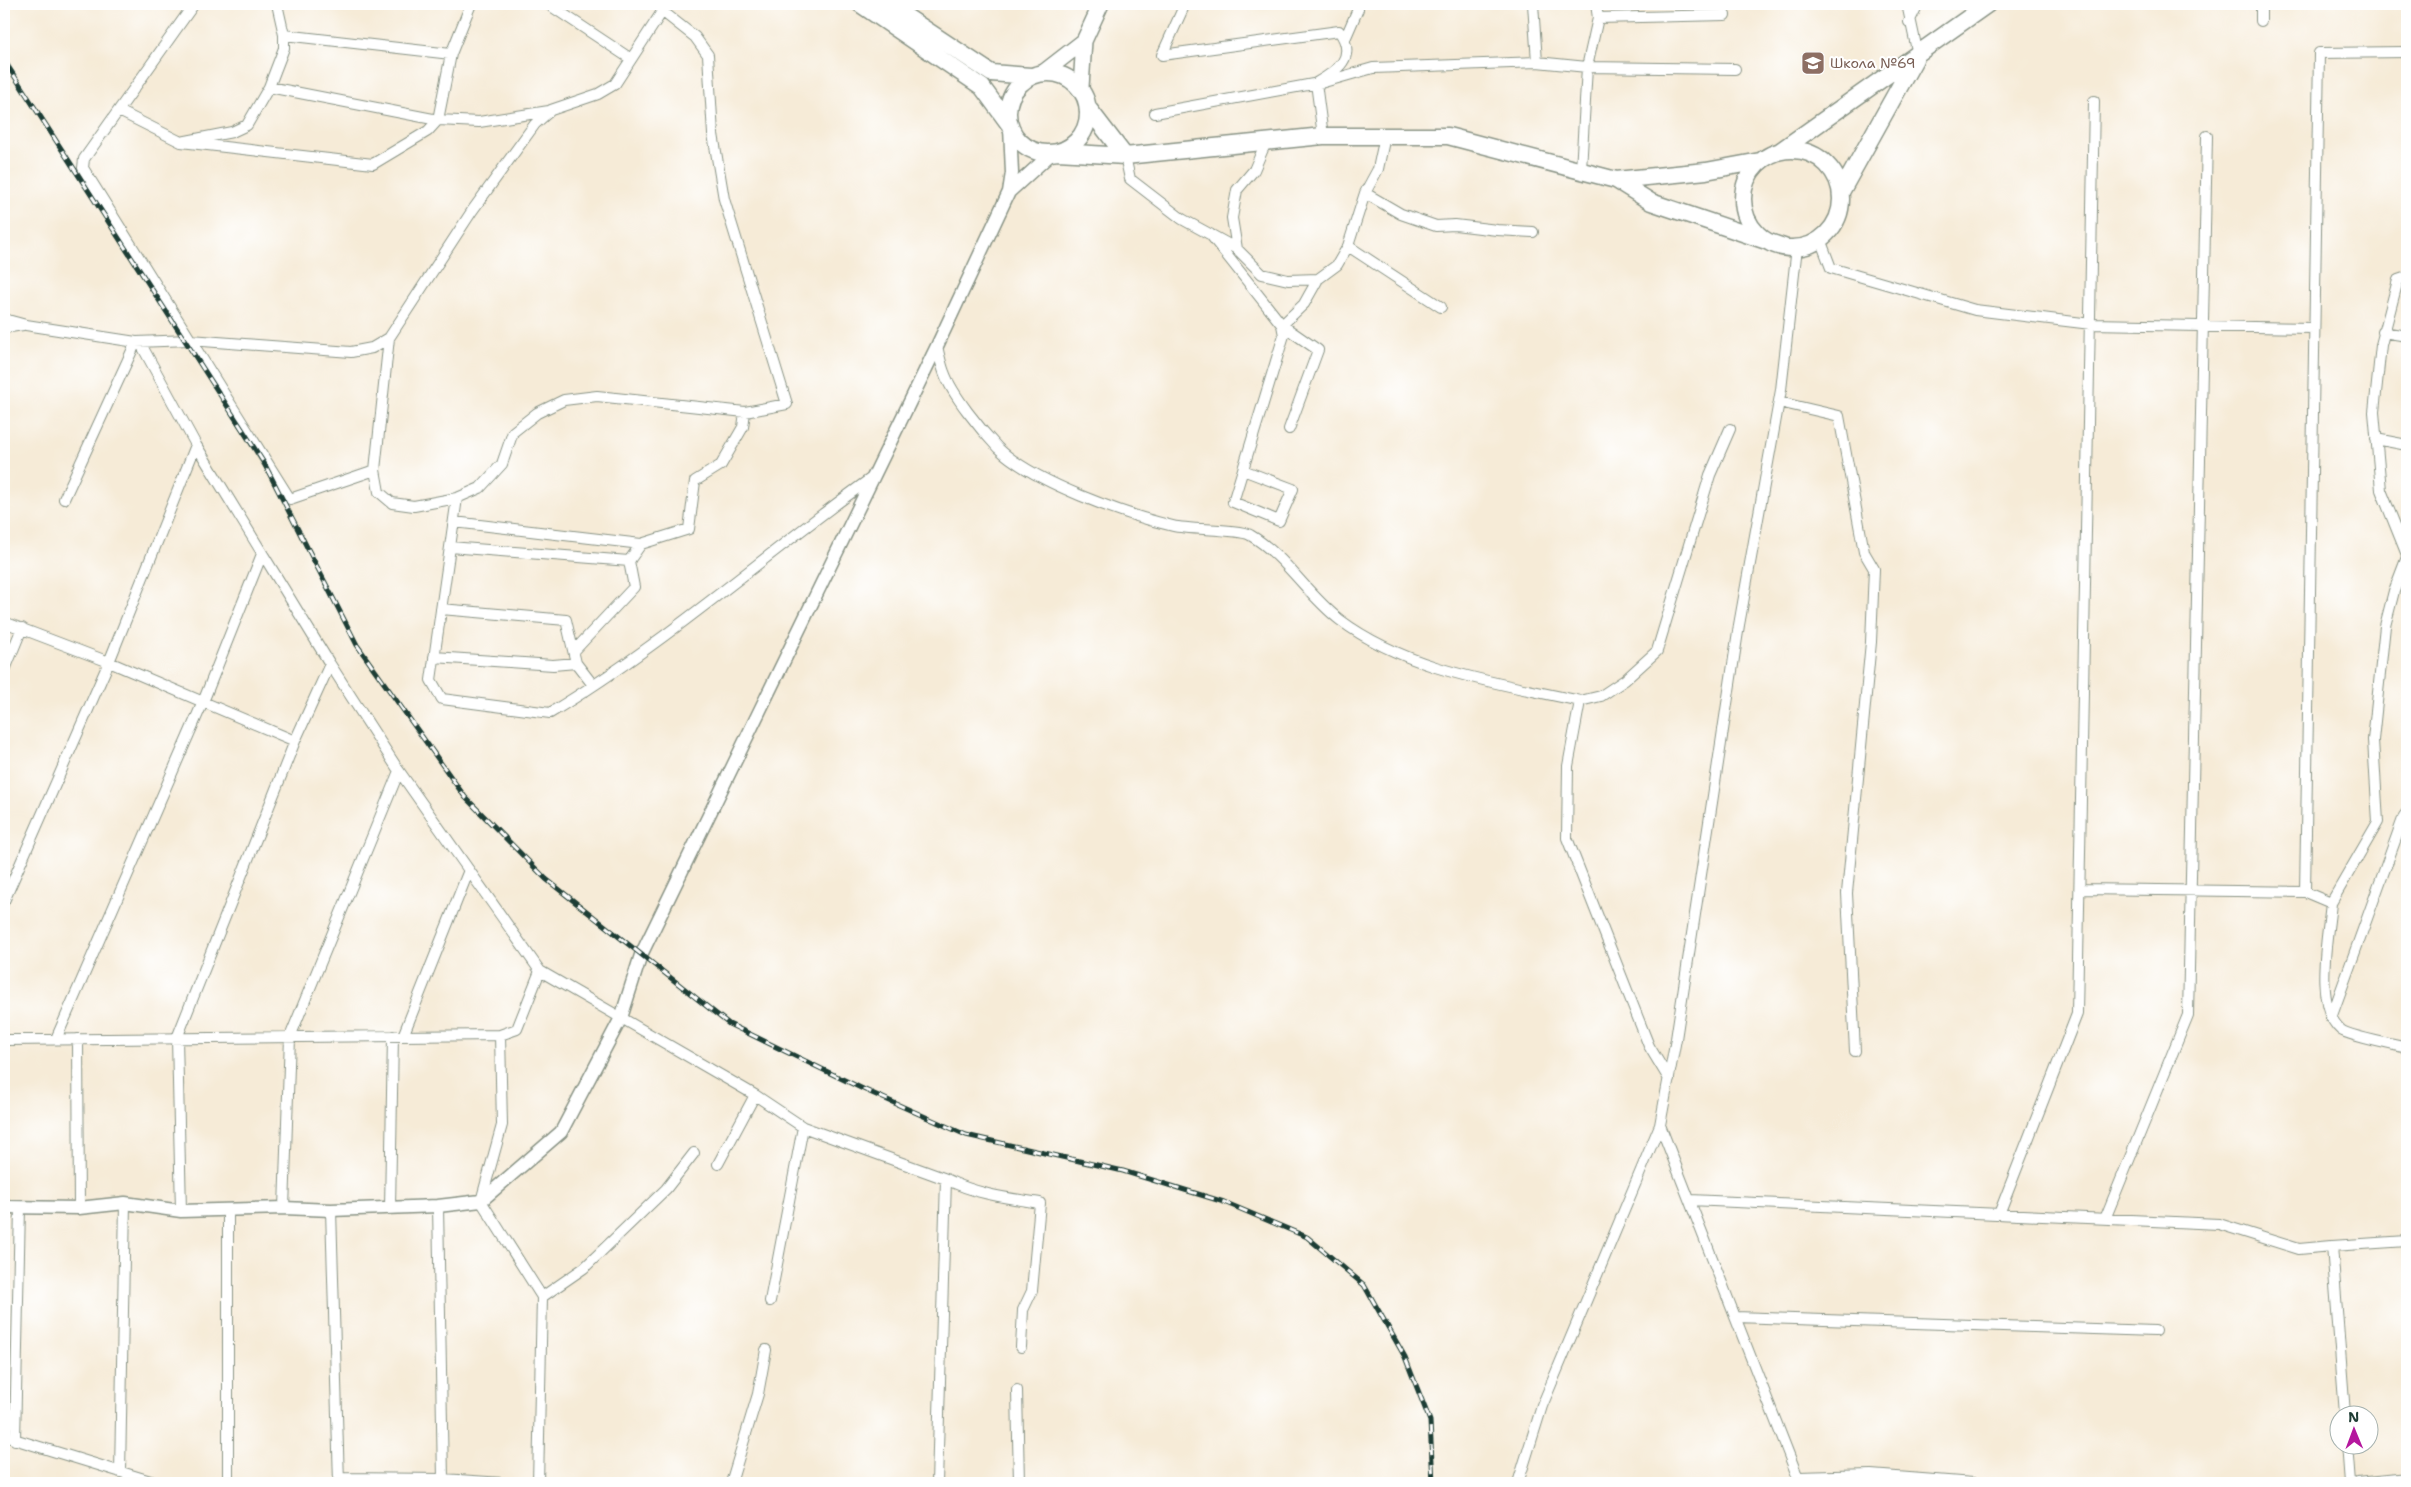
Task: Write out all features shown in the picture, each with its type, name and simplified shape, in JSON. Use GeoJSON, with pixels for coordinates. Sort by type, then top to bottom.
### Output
{"type":"FeatureCollection","features":[{"type":"Feature","properties":{"kind":"main road"},"geometry":{"type":"LineString","coordinates":[[860,4],[982,87],[1017,138],[1027,147],[1039,152],[1125,156],[1323,136],[1448,136],[1616,180],[1651,202],[1791,247]]}},
{"type":"Feature","properties":{"kind":"main road"},"geometry":{"type":"LineString","coordinates":[[887,4],[991,73],[1058,73],[1070,78],[1080,87],[1086,98],[1089,109],[1087,126],[1078,141],[1055,153]]}},
{"type":"Feature","properties":{"kind":"main road"},"geometry":{"type":"LineString","coordinates":[[1080,87],[1084,41],[1101,4]]}},
{"type":"Feature","properties":{"kind":"main road"},"geometry":{"type":"LineString","coordinates":[[1616,180],[1706,171],[1760,161],[1780,151],[1988,4]]}},
{"type":"Feature","properties":{"kind":"main road"},"geometry":{"type":"LineString","coordinates":[[1010,126],[1008,113],[1012,96],[1022,82],[1038,74],[1084,41]]}},
{"type":"Feature","properties":{"kind":"main road"},"geometry":{"type":"LineString","coordinates":[[1841,192],[1918,55]]}},
{"type":"Feature","properties":{"kind":"main road"},"geometry":{"type":"LineString","coordinates":[[1089,109],[1125,156]]}},
{"type":"Feature","properties":{"kind":"main road"},"geometry":{"type":"LineString","coordinates":[[1760,161],[1750,173],[1744,188],[1743,204],[1747,219],[1756,232],[1769,242],[1791,247],[1820,239],[1830,230],[1837,218],[1841,205],[1841,192],[1836,176],[1826,163],[1813,154],[1797,150],[1780,151]]}},
{"type":"Feature","properties":{"kind":"street"},"geometry":{"type":"LineString","coordinates":[[194,4],[84,159],[83,168],[290,499],[375,470]]}},
{"type":"Feature","properties":{"kind":"street"},"geometry":{"type":"LineString","coordinates":[[181,142],[232,132],[247,124],[269,87],[284,48],[284,35],[277,4]]}},
{"type":"Feature","properties":{"kind":"street"},"geometry":{"type":"LineString","coordinates":[[119,111],[181,142],[373,164],[428,131],[438,120],[451,54],[471,4]]}},
{"type":"Feature","properties":{"kind":"street"},"geometry":{"type":"LineString","coordinates":[[548,4],[631,59]]}},
{"type":"Feature","properties":{"kind":"street"},"geometry":{"type":"LineString","coordinates":[[1185,4],[1162,55],[1339,31],[1345,39]]}},
{"type":"Feature","properties":{"kind":"street"},"geometry":{"type":"LineString","coordinates":[[1316,83],[1337,71],[1346,57],[1345,39],[1358,9],[1358,4]]}},
{"type":"Feature","properties":{"kind":"street"},"geometry":{"type":"LineString","coordinates":[[1533,4],[1537,62]]}},
{"type":"Feature","properties":{"kind":"street"},"geometry":{"type":"LineString","coordinates":[[1581,170],[1588,67],[1598,18],[1596,4]]}},
{"type":"Feature","properties":{"kind":"street"},"geometry":{"type":"LineString","coordinates":[[1907,4],[1909,22],[1918,55]]}},
{"type":"Feature","properties":{"kind":"street"},"geometry":{"type":"LineString","coordinates":[[1909,22],[1918,4]]}},
{"type":"Feature","properties":{"kind":"street"},"geometry":{"type":"LineString","coordinates":[[2261,4],[2261,21]]}},
{"type":"Feature","properties":{"kind":"street"},"geometry":{"type":"LineString","coordinates":[[269,87],[438,120],[479,122],[551,110],[598,94],[615,84],[664,7],[695,37],[708,55],[713,134],[724,199],[787,404],[745,412],[597,396],[564,400],[537,414],[514,432],[502,464],[480,488],[457,498],[414,506],[392,503],[379,492],[375,470],[389,338]]}},
{"type":"Feature","properties":{"kind":"street"},"geometry":{"type":"LineString","coordinates":[[1598,18],[1725,15]]}},
{"type":"Feature","properties":{"kind":"street"},"geometry":{"type":"LineString","coordinates":[[284,35],[451,54]]}},
{"type":"Feature","properties":{"kind":"street"},"geometry":{"type":"LineString","coordinates":[[2305,892],[2319,53],[2407,52]]}},
{"type":"Feature","properties":{"kind":"street"},"geometry":{"type":"LineString","coordinates":[[1155,113],[1316,83],[1372,68],[1537,62],[1588,67],[1735,69]]}},
{"type":"Feature","properties":{"kind":"street"},"geometry":{"type":"LineString","coordinates":[[1316,83],[1323,136]]}},
{"type":"Feature","properties":{"kind":"street"},"geometry":{"type":"LineString","coordinates":[[1999,1214],[2077,1014],[2094,101]]}},
{"type":"Feature","properties":{"kind":"street"},"geometry":{"type":"LineString","coordinates":[[4,321],[136,342],[190,340],[351,352],[372,348],[389,338],[472,211],[535,124],[551,110]]}},
{"type":"Feature","properties":{"kind":"street"},"geometry":{"type":"LineString","coordinates":[[4,1206],[20,1208],[79,1208],[125,1203],[181,1211],[284,1208],[331,1210],[438,1206],[482,1201],[561,1132],[620,1018],[641,955],[1010,192],[1012,173],[1010,126]]}},
{"type":"Feature","properties":{"kind":"street"},"geometry":{"type":"LineString","coordinates":[[1282,324],[1304,304],[1318,279],[1337,265],[1348,246],[1365,193],[1378,169],[1385,136]]}},
{"type":"Feature","properties":{"kind":"street"},"geometry":{"type":"LineString","coordinates":[[2105,1219],[2188,1015],[2207,136]]}},
{"type":"Feature","properties":{"kind":"street"},"geometry":{"type":"LineString","coordinates":[[1237,249],[1232,218],[1237,190],[1254,170],[1266,142]]}},
{"type":"Feature","properties":{"kind":"street"},"geometry":{"type":"LineString","coordinates":[[1010,192],[1055,153]]}},
{"type":"Feature","properties":{"kind":"street"},"geometry":{"type":"LineString","coordinates":[[1125,156],[1130,179],[1182,218],[1237,249],[1262,274],[1288,280],[1318,279]]}},
{"type":"Feature","properties":{"kind":"street"},"geometry":{"type":"LineString","coordinates":[[1365,193],[1401,214],[1436,226],[1455,225],[1533,232]]}},
{"type":"Feature","properties":{"kind":"street"},"geometry":{"type":"LineString","coordinates":[[1210,234],[1282,324],[1318,350],[1289,429]]}},
{"type":"Feature","properties":{"kind":"street"},"geometry":{"type":"LineString","coordinates":[[1820,239],[1831,268],[1975,310],[2091,324],[2314,328]]}},
{"type":"Feature","properties":{"kind":"street"},"geometry":{"type":"LineString","coordinates":[[1348,246],[1441,307]]}},
{"type":"Feature","properties":{"kind":"street"},"geometry":{"type":"LineString","coordinates":[[1518,1483],[1542,1406],[1660,1125],[1669,1079],[1739,625],[1779,402],[1791,247]]}},
{"type":"Feature","properties":{"kind":"street"},"geometry":{"type":"LineString","coordinates":[[2407,277],[2398,280],[2383,332],[2374,412],[2381,490],[2407,556],[2394,591],[2385,626],[2373,740],[2378,822],[2331,903],[2324,987],[2331,1018],[2342,1031],[2407,1048]]}},
{"type":"Feature","properties":{"kind":"street"},"geometry":{"type":"LineString","coordinates":[[1243,470],[1293,489],[1278,521],[1233,502],[1284,335],[1282,324]]}},
{"type":"Feature","properties":{"kind":"street"},"geometry":{"type":"LineString","coordinates":[[2383,332],[2407,336]]}},
{"type":"Feature","properties":{"kind":"street"},"geometry":{"type":"LineString","coordinates":[[136,342],[142,346],[196,445],[330,664],[399,771],[540,971],[755,1095],[804,1127],[946,1179],[962,1188],[1040,1203],[1032,1291],[1023,1310],[1020,1346]]}},
{"type":"Feature","properties":{"kind":"street"},"geometry":{"type":"LineString","coordinates":[[64,499],[136,342]]}},
{"type":"Feature","properties":{"kind":"street"},"geometry":{"type":"LineString","coordinates":[[937,346],[944,374],[971,416],[999,449],[1036,475],[1121,512],[1175,526],[1248,534],[1278,556],[1339,619],[1383,648],[1465,675],[1580,701],[1601,696],[1625,680],[1657,651],[1710,475],[1730,429]]}},
{"type":"Feature","properties":{"kind":"street"},"geometry":{"type":"LineString","coordinates":[[1779,402],[1839,416],[1864,552],[1874,569],[1871,642],[1848,892],[1855,1052]]}},
{"type":"Feature","properties":{"kind":"street"},"geometry":{"type":"LineString","coordinates":[[454,522],[641,544],[689,529],[696,481],[721,465],[743,427],[745,412]]}},
{"type":"Feature","properties":{"kind":"street"},"geometry":{"type":"LineString","coordinates":[[2376,439],[2407,445]]}},
{"type":"Feature","properties":{"kind":"street"},"geometry":{"type":"LineString","coordinates":[[4,901],[109,662],[196,445]]}},
{"type":"Feature","properties":{"kind":"street"},"geometry":{"type":"LineString","coordinates":[[457,498],[432,680],[442,699],[550,713],[656,644],[816,517],[874,476]]}},
{"type":"Feature","properties":{"kind":"street"},"geometry":{"type":"LineString","coordinates":[[574,651],[634,587],[629,562],[641,544]]}},
{"type":"Feature","properties":{"kind":"street"},"geometry":{"type":"LineString","coordinates":[[450,547],[629,562]]}},
{"type":"Feature","properties":{"kind":"street"},"geometry":{"type":"LineString","coordinates":[[56,1039],[203,702],[262,554]]}},
{"type":"Feature","properties":{"kind":"street"},"geometry":{"type":"LineString","coordinates":[[441,609],[566,620],[576,662],[593,685]]}},
{"type":"Feature","properties":{"kind":"street"},"geometry":{"type":"LineString","coordinates":[[4,622],[109,662],[295,741]]}},
{"type":"Feature","properties":{"kind":"street"},"geometry":{"type":"LineString","coordinates":[[4,672],[22,628]]}},
{"type":"Feature","properties":{"kind":"street"},"geometry":{"type":"LineString","coordinates":[[434,657],[553,664],[576,662]]}},
{"type":"Feature","properties":{"kind":"street"},"geometry":{"type":"LineString","coordinates":[[181,1211],[177,1038],[295,741],[330,664]]}},
{"type":"Feature","properties":{"kind":"street"},"geometry":{"type":"LineString","coordinates":[[1580,701],[1568,766],[1567,838],[1650,1046],[1669,1079]]}},
{"type":"Feature","properties":{"kind":"street"},"geometry":{"type":"LineString","coordinates":[[284,1208],[290,1037],[399,771]]}},
{"type":"Feature","properties":{"kind":"street"},"geometry":{"type":"LineString","coordinates":[[2331,1018],[2340,997],[2369,909],[2407,812]]}},
{"type":"Feature","properties":{"kind":"street"},"geometry":{"type":"LineString","coordinates":[[390,1208],[398,1036],[469,870]]}},
{"type":"Feature","properties":{"kind":"street"},"geometry":{"type":"LineString","coordinates":[[2080,889],[2305,892],[2331,903]]}},
{"type":"Feature","properties":{"kind":"street"},"geometry":{"type":"LineString","coordinates":[[4,1040],[500,1035],[517,1029],[540,971]]}},
{"type":"Feature","properties":{"kind":"street"},"geometry":{"type":"LineString","coordinates":[[500,1035],[502,1126],[482,1201],[542,1297],[538,1483]]}},
{"type":"Feature","properties":{"kind":"street"},"geometry":{"type":"LineString","coordinates":[[78,1039],[79,1208]]}},
{"type":"Feature","properties":{"kind":"street"},"geometry":{"type":"LineString","coordinates":[[718,1164],[755,1095]]}},
{"type":"Feature","properties":{"kind":"street"},"geometry":{"type":"LineString","coordinates":[[1660,1125],[1799,1480],[1871,1475],[1973,1483]]}},
{"type":"Feature","properties":{"kind":"street"},"geometry":{"type":"LineString","coordinates":[[770,1301],[804,1127]]}},
{"type":"Feature","properties":{"kind":"street"},"geometry":{"type":"LineString","coordinates":[[542,1297],[584,1268],[666,1189],[694,1154]]}},
{"type":"Feature","properties":{"kind":"street"},"geometry":{"type":"LineString","coordinates":[[937,1483],[946,1179]]}},
{"type":"Feature","properties":{"kind":"street"},"geometry":{"type":"LineString","coordinates":[[1690,1200],[2219,1224],[2299,1249],[2407,1241]]}},
{"type":"Feature","properties":{"kind":"street"},"geometry":{"type":"LineString","coordinates":[[120,1472],[125,1203]]}},
{"type":"Feature","properties":{"kind":"street"},"geometry":{"type":"LineString","coordinates":[[438,1206],[443,1479]]}},
{"type":"Feature","properties":{"kind":"street"},"geometry":{"type":"LineString","coordinates":[[15,1440],[20,1208]]}},
{"type":"Feature","properties":{"kind":"street"},"geometry":{"type":"LineString","coordinates":[[228,1209],[228,1483]]}},
{"type":"Feature","properties":{"kind":"street"},"geometry":{"type":"LineString","coordinates":[[331,1210],[339,1480],[443,1479],[503,1483]]}},
{"type":"Feature","properties":{"kind":"street"},"geometry":{"type":"LineString","coordinates":[[2332,1246],[2344,1404]]}},
{"type":"Feature","properties":{"kind":"street"},"geometry":{"type":"LineString","coordinates":[[1736,1317],[2155,1331]]}},
{"type":"Feature","properties":{"kind":"street"},"geometry":{"type":"LineString","coordinates":[[731,1483],[758,1394],[766,1350]]}},
{"type":"Feature","properties":{"kind":"street"},"geometry":{"type":"LineString","coordinates":[[1017,1390],[1019,1483]]}},
{"type":"Feature","properties":{"kind":"street"},"geometry":{"type":"LineString","coordinates":[[4,1436],[157,1483]]}},
{"type":"Feature","properties":{"kind":"street"},"geometry":{"type":"LineString","coordinates":[[2348,1454],[2350,1483]]}},
{"type":"Feature","properties":{"kind":"street"},"geometry":{"type":"LineString","coordinates":[[2358,1483],[2407,1478]]}},
{"type":"Feature","properties":{"kind":"railway"},"geometry":{"type":"LineString","coordinates":[[4,60],[264,463],[357,645],[465,797],[546,879],[729,1024],[863,1089],[966,1135],[1123,1171],[1224,1202],[1307,1237],[1364,1285],[1405,1357],[1430,1421],[1433,1483]]}},
{"type":"Feature","properties":{"kind":"place","name":"Школа №69"},"geometry":{"type":"Point","coordinates":[1813,63]}}]}
